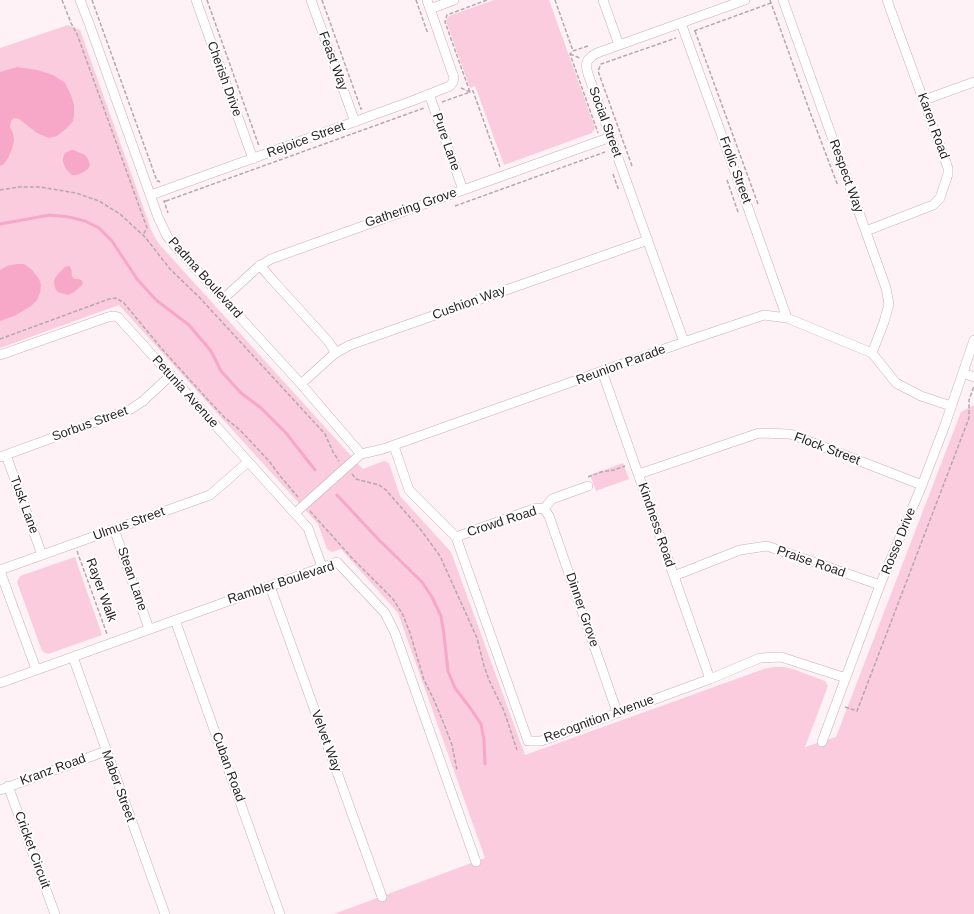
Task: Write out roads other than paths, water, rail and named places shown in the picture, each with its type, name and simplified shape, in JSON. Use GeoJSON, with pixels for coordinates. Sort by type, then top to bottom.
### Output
{"type":"FeatureCollection","features":[{"type":"Feature","properties":{"kind":"street","name":"Padma Boulevard"},"geometry":{"type":"LineString","coordinates":[[80,0],[158,216],[167,236],[301,384],[362,454]]}},
{"type":"Feature","properties":{"kind":"street","name":"Cherish Drive"},"geometry":{"type":"LineString","coordinates":[[196,0],[253,159]]}},
{"type":"Feature","properties":{"kind":"street","name":"Feast Way"},"geometry":{"type":"LineString","coordinates":[[311,0],[355,122]]}},
{"type":"Feature","properties":{"kind":"street"},"geometry":{"type":"LineString","coordinates":[[428,4],[454,0]]}},
{"type":"Feature","properties":{"kind":"street"},"geometry":{"type":"LineString","coordinates":[[603,0],[619,45]]}},
{"type":"Feature","properties":{"kind":"street","name":"Social Street"},"geometry":{"type":"LineString","coordinates":[[684,342],[586,65],[592,56],[745,0]]}},
{"type":"Feature","properties":{"kind":"street","name":"Respect Way"},"geometry":{"type":"LineString","coordinates":[[783,0],[886,288],[888,304],[884,322],[872,353]]}},
{"type":"Feature","properties":{"kind":"street","name":"Karen Road"},"geometry":{"type":"LineString","coordinates":[[866,231],[933,205],[940,198],[948,174],[948,168],[888,0]]}},
{"type":"Feature","properties":{"kind":"street","name":"Rejoice Street"},"geometry":{"type":"LineString","coordinates":[[151,195],[355,122],[450,86],[454,77],[428,4]]}},
{"type":"Feature","properties":{"kind":"street","name":"Frolic Street"},"geometry":{"type":"LineString","coordinates":[[682,23],[787,318]]}},
{"type":"Feature","properties":{"kind":"street"},"geometry":{"type":"LineString","coordinates":[[924,100],[974,82]]}},
{"type":"Feature","properties":{"kind":"street","name":"Pure Lane"},"geometry":{"type":"LineString","coordinates":[[429,94],[463,190]]}},
{"type":"Feature","properties":{"kind":"street","name":"Gathering Grove"},"geometry":{"type":"LineString","coordinates":[[223,299],[260,265],[278,256],[611,137]]}},
{"type":"Feature","properties":{"kind":"street","name":"Cushion Way"},"geometry":{"type":"LineString","coordinates":[[301,384],[336,352],[350,345],[648,240]]}},
{"type":"Feature","properties":{"kind":"street"},"geometry":{"type":"LineString","coordinates":[[260,265],[328,341],[336,352]]}},
{"type":"Feature","properties":{"kind":"street","name":"Reunion Parade"},"geometry":{"type":"LineString","coordinates":[[295,513],[362,454],[394,446],[602,371],[764,315],[787,318],[872,353],[896,383],[921,396],[951,406]]}},
{"type":"Feature","properties":{"kind":"street","name":"Petunia Avenue"},"geometry":{"type":"LineString","coordinates":[[0,355],[108,317],[118,317],[308,528],[322,567]]}},
{"type":"Feature","properties":{"kind":"street","name":"Rosso Drive"},"geometry":{"type":"LineString","coordinates":[[822,742],[880,585],[922,485],[974,340]]}},
{"type":"Feature","properties":{"kind":"street","name":"Kindness Road"},"geometry":{"type":"LineString","coordinates":[[602,371],[710,679]]}},
{"type":"Feature","properties":{"kind":"street"},"geometry":{"type":"LineString","coordinates":[[963,373],[974,377]]}},
{"type":"Feature","properties":{"kind":"street","name":"Sorbus Street"},"geometry":{"type":"LineString","coordinates":[[3,456],[132,409],[171,375]]}},
{"type":"Feature","properties":{"kind":"street","name":"Flock Street"},"geometry":{"type":"LineString","coordinates":[[639,474],[759,433],[790,434],[922,485]]}},
{"type":"Feature","properties":{"kind":"street","name":"Recognition Avenue"},"geometry":{"type":"LineString","coordinates":[[394,446],[409,490],[456,537],[528,741],[540,741],[710,679],[760,658],[781,657],[846,678]]}},
{"type":"Feature","properties":{"kind":"street","name":"Tusk Lane"},"geometry":{"type":"LineString","coordinates":[[3,456],[42,555]]}},
{"type":"Feature","properties":{"kind":"street","name":"Ulmus Street"},"geometry":{"type":"LineString","coordinates":[[0,571],[210,495],[248,462]]}},
{"type":"Feature","properties":{"kind":"street","name":"Crowd Road"},"geometry":{"type":"LineString","coordinates":[[456,537],[536,508],[544,509],[552,499],[588,486]]}},
{"type":"Feature","properties":{"kind":"street","name":"Dinner Grove"},"geometry":{"type":"LineString","coordinates":[[544,509],[549,516],[617,712]]}},
{"type":"Feature","properties":{"kind":"street","name":"Stean Lane"},"geometry":{"type":"LineString","coordinates":[[114,529],[149,629]]}},
{"type":"Feature","properties":{"kind":"street","name":"Praise Road"},"geometry":{"type":"LineString","coordinates":[[674,576],[740,550],[767,546],[880,585]]}},
{"type":"Feature","properties":{"kind":"street","name":"Rambler Boulevard"},"geometry":{"type":"LineString","coordinates":[[0,682],[337,562],[385,613],[397,640],[476,862]]}},
{"type":"Feature","properties":{"kind":"street"},"geometry":{"type":"LineString","coordinates":[[0,571],[36,669]]}},
{"type":"Feature","properties":{"kind":"street","name":"Velvet Way"},"geometry":{"type":"LineString","coordinates":[[270,586],[382,897]]}},
{"type":"Feature","properties":{"kind":"street","name":"Cuban Road"},"geometry":{"type":"LineString","coordinates":[[175,620],[280,914]]}},
{"type":"Feature","properties":{"kind":"street","name":"Maber Street"},"geometry":{"type":"LineString","coordinates":[[72,657],[165,914]]}},
{"type":"Feature","properties":{"kind":"street","name":"Kranz Road"},"geometry":{"type":"LineString","coordinates":[[4,788],[106,751]]}},
{"type":"Feature","properties":{"kind":"street","name":"Cricket Circuit"},"geometry":{"type":"LineString","coordinates":[[4,788],[55,914]]}},
{"type":"Feature","properties":{"kind":"waterway"},"geometry":{"type":"LineString","coordinates":[[0,224],[50,215],[69,217],[85,221],[99,228],[112,241],[137,279],[156,300],[189,325],[211,351],[221,371],[241,393],[261,408],[286,433],[315,470]]}},
{"type":"Feature","properties":{"kind":"waterway"},"geometry":{"type":"LineString","coordinates":[[337,495],[379,540],[422,582],[432,597],[441,616],[448,671],[455,688],[481,724],[484,740],[485,764]]}}]}
